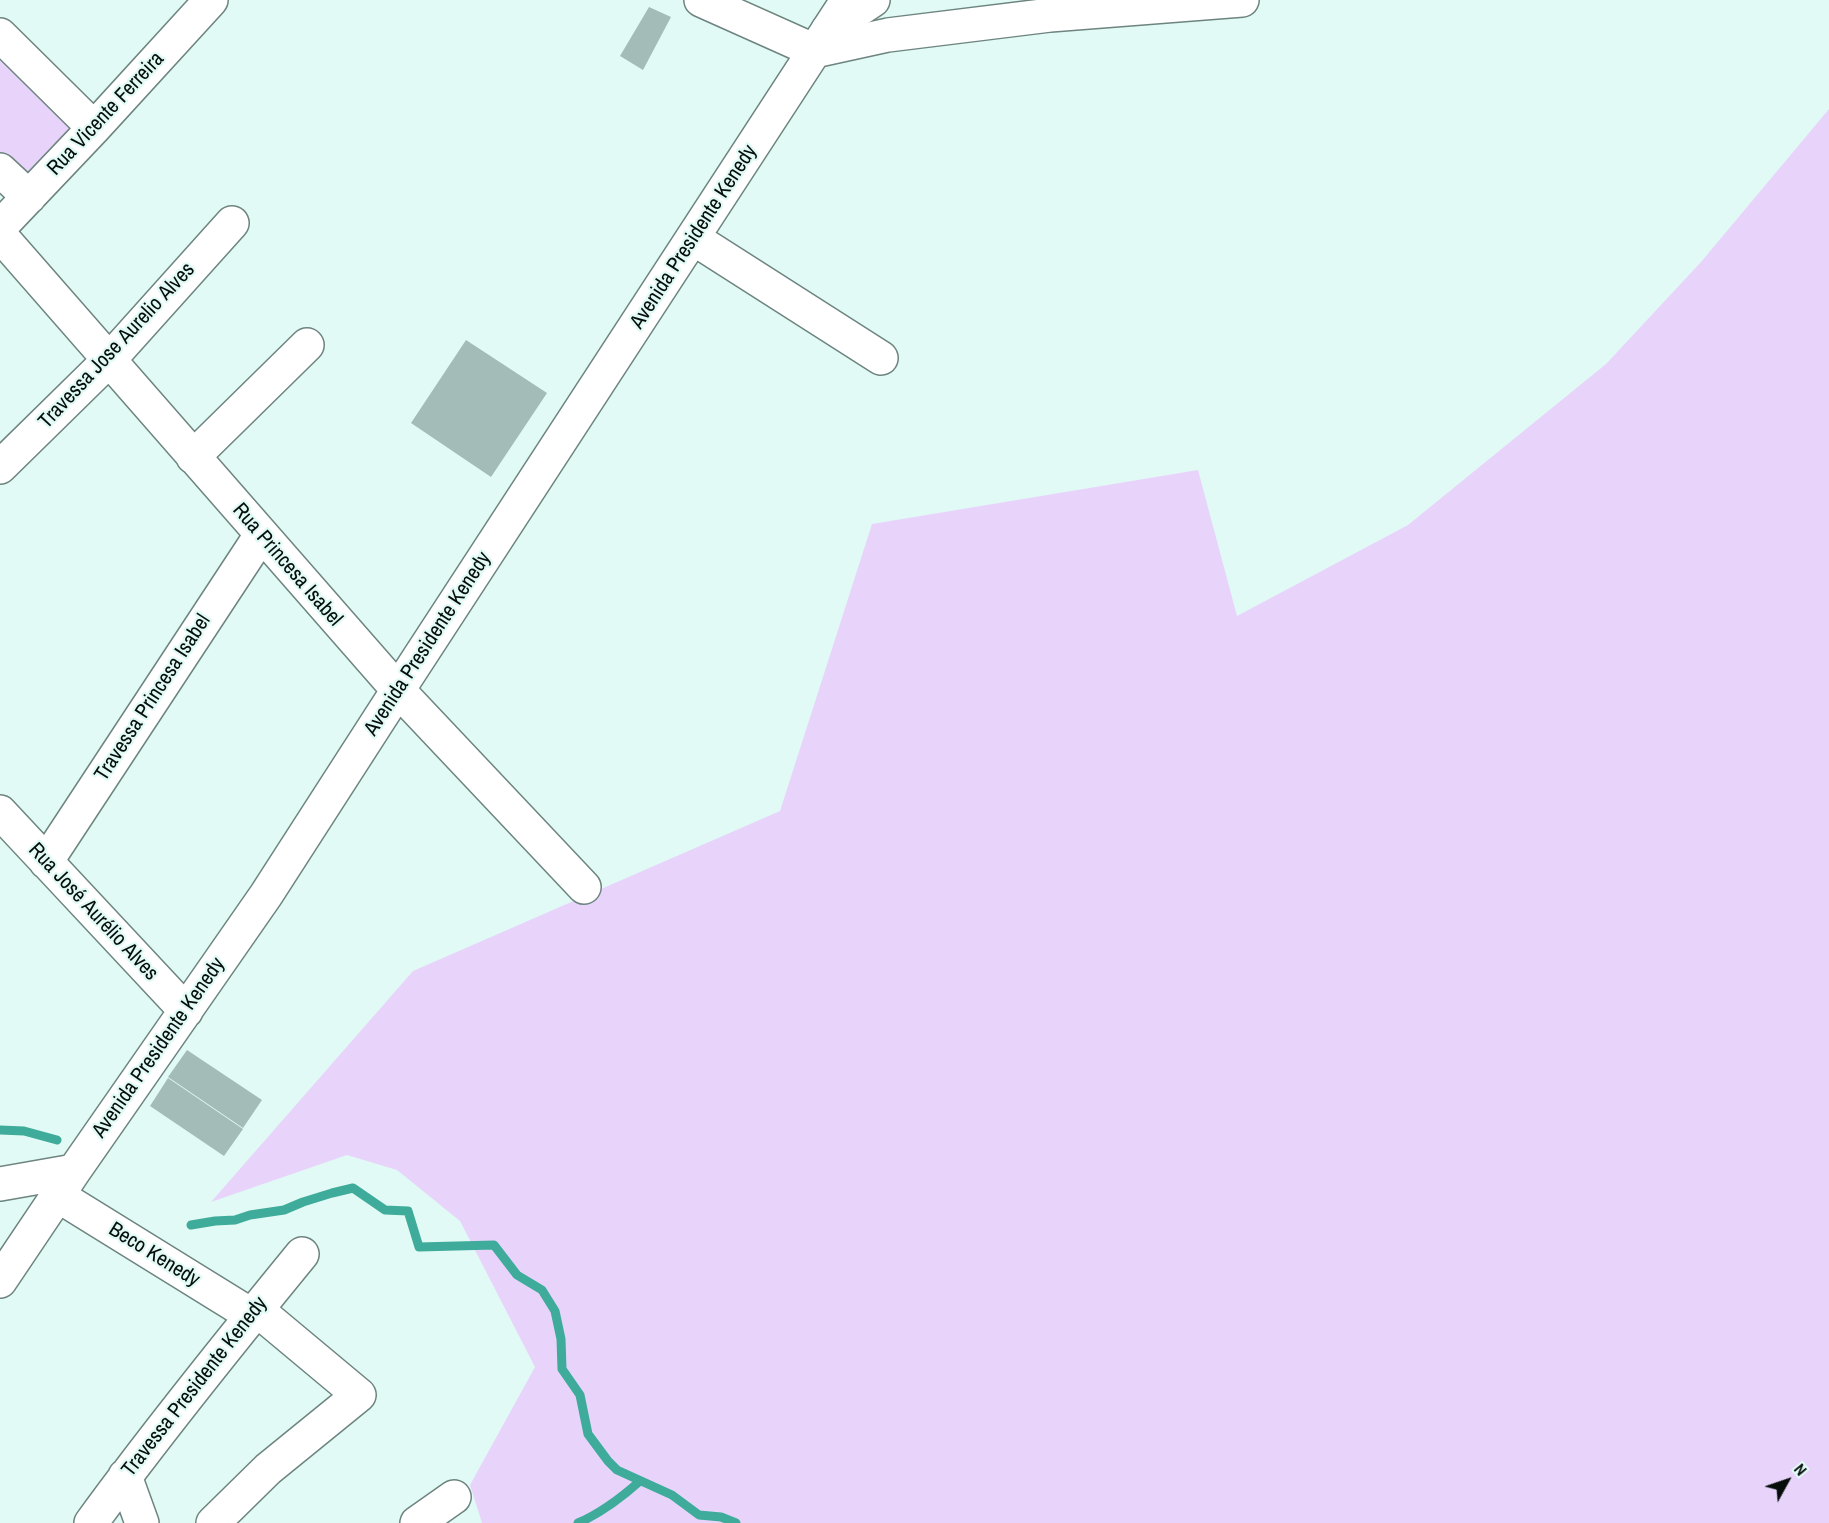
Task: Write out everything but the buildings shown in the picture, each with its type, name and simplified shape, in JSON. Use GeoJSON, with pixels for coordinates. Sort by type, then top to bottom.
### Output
{"type":"FeatureCollection","features":[{"type":"Feature","properties":{"kind":"street","name":"Rua Vicente Ferreira"},"geometry":{"type":"LineString","coordinates":[[0,227],[211,0]]}},
{"type":"Feature","properties":{"kind":"street"},"geometry":{"type":"LineString","coordinates":[[701,0],[822,41],[1050,15],[1242,0]]}},
{"type":"Feature","properties":{"kind":"street","name":"Avenida Presidente Kenedy"},"geometry":{"type":"LineString","coordinates":[[0,1281],[65,1183],[266,895],[847,0]]}},
{"type":"Feature","properties":{"kind":"street"},"geometry":{"type":"LineString","coordinates":[[822,41],[873,0]]}},
{"type":"Feature","properties":{"kind":"street"},"geometry":{"type":"LineString","coordinates":[[0,35],[94,128]]}},
{"type":"Feature","properties":{"kind":"street"},"geometry":{"type":"LineString","coordinates":[[0,170],[29,197]]}},
{"type":"Feature","properties":{"kind":"street","name":"Travessa Jose Aurelio Alves"},"geometry":{"type":"LineString","coordinates":[[0,467],[109,360],[232,223]]}},
{"type":"Feature","properties":{"kind":"street","name":"Rua Princesa Isabel"},"geometry":{"type":"LineString","coordinates":[[0,235],[398,690],[584,887]]}},
{"type":"Feature","properties":{"kind":"street"},"geometry":{"type":"LineString","coordinates":[[693,238],[881,358]]}},
{"type":"Feature","properties":{"kind":"street"},"geometry":{"type":"LineString","coordinates":[[193,457],[307,345]]}},
{"type":"Feature","properties":{"kind":"street","name":"Travessa Princesa Isabel"},"geometry":{"type":"LineString","coordinates":[[46,862],[261,535]]}},
{"type":"Feature","properties":{"kind":"street","name":"Rua José Aurélio Alves"},"geometry":{"type":"LineString","coordinates":[[0,812],[186,1011]]}},
{"type":"Feature","properties":{"kind":"street"},"geometry":{"type":"LineString","coordinates":[[0,1184],[65,1183]]}},
{"type":"Feature","properties":{"kind":"street","name":"Beco Kenedy"},"geometry":{"type":"LineString","coordinates":[[65,1183],[254,1312],[359,1395],[268,1469],[213,1523]]}},
{"type":"Feature","properties":{"kind":"street","name":"Travessa Presidente Kenedy"},"geometry":{"type":"LineString","coordinates":[[91,1523],[125,1476],[302,1254]]}},
{"type":"Feature","properties":{"kind":"street"},"geometry":{"type":"LineString","coordinates":[[125,1476],[142,1523]]}},
{"type":"Feature","properties":{"kind":"street"},"geometry":{"type":"LineString","coordinates":[[417,1523],[454,1497]]}},
{"type":"Feature","properties":{"kind":"shaded area"},"geometry":{"type":"Polygon","coordinates":[[[0,54],[76,128],[26,179],[0,153],[0,54]]]}},
{"type":"Feature","properties":{"kind":"shaded area"},"geometry":{"type":"Polygon","coordinates":[[[1829,109],[1829,1523],[482,1523],[470,1485],[535,1367],[460,1221],[397,1170],[347,1155],[211,1202],[413,971],[780,811],[872,524],[1198,470],[1237,616],[1408,525],[1606,364],[1701,262],[1829,109]]]}},
{"type":"Feature","properties":{"kind":"waterway"},"geometry":{"type":"LineString","coordinates":[[0,1130],[24,1131],[57,1140]]}},
{"type":"Feature","properties":{"kind":"waterway"},"geometry":{"type":"LineString","coordinates":[[191,1225],[235,1220],[250,1215],[284,1210],[303,1202],[353,1188],[385,1210],[408,1211],[419,1247],[494,1245],[517,1275],[542,1290],[555,1311],[561,1339],[562,1369],[580,1395],[588,1434],[608,1461],[617,1470],[672,1495],[699,1515],[721,1517],[736,1523]]}},
{"type":"Feature","properties":{"kind":"waterway"},"geometry":{"type":"LineString","coordinates":[[578,1523],[610,1505],[640,1481]]}}]}
